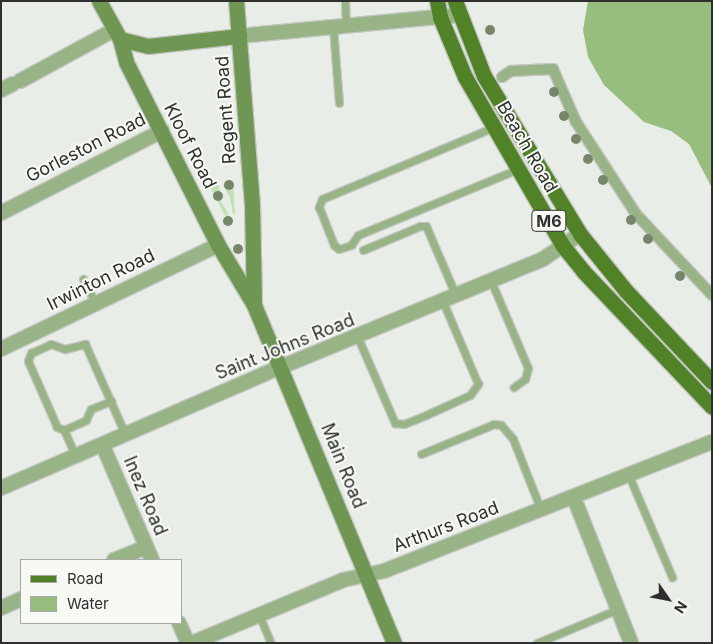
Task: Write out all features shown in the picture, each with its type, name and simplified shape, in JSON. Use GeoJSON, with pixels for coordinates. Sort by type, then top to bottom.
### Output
{"type":"FeatureCollection","features":[{"type":"Feature","properties":{"kind":"main road","name":"Kloof Road"},"geometry":{"type":"LineString","coordinates":[[99,1],[117,34],[126,62],[218,245],[254,305]]}},
{"type":"Feature","properties":{"kind":"main road","name":"Regent Road"},"geometry":{"type":"LineString","coordinates":[[236,1],[252,206],[254,305]]}},
{"type":"Feature","properties":{"kind":"main road","name":"Beach Road"},"geometry":{"type":"LineString","coordinates":[[437,1],[440,17],[465,77],[563,246],[583,271],[712,407]]}},
{"type":"Feature","properties":{"kind":"main road","name":"Beach Road"},"geometry":{"type":"LineString","coordinates":[[457,8],[502,109],[580,234],[626,291],[712,382]]}},
{"type":"Feature","properties":{"kind":"main road"},"geometry":{"type":"LineString","coordinates":[[117,34],[148,46],[239,36]]}},
{"type":"Feature","properties":{"kind":"main road","name":"Main Road"},"geometry":{"type":"LineString","coordinates":[[254,305],[283,369],[394,643]]}},
{"type":"Feature","properties":{"kind":"street"},"geometry":{"type":"LineString","coordinates":[[239,36],[440,17],[457,8]]}},
{"type":"Feature","properties":{"kind":"street"},"geometry":{"type":"LineString","coordinates":[[12,85],[117,34]]}},
{"type":"Feature","properties":{"kind":"street"},"geometry":{"type":"LineString","coordinates":[[502,77],[511,71],[553,69],[576,122],[636,214],[712,295]]}},
{"type":"Feature","properties":{"kind":"street","name":"Gorleston Road"},"geometry":{"type":"LineString","coordinates":[[1,213],[162,131]]}},
{"type":"Feature","properties":{"kind":"street","name":"Saint Johns Road"},"geometry":{"type":"LineString","coordinates":[[1,488],[76,458],[543,259],[580,234]]}},
{"type":"Feature","properties":{"kind":"street","name":"Irwinton Road"},"geometry":{"type":"LineString","coordinates":[[1,349],[218,245]]}},
{"type":"Feature","properties":{"kind":"street","name":"Arthurs Road"},"geometry":{"type":"LineString","coordinates":[[192,642],[344,580],[367,576],[541,511],[712,442]]}},
{"type":"Feature","properties":{"kind":"street","name":"Inez Road"},"geometry":{"type":"LineString","coordinates":[[104,446],[152,559]]}},
{"type":"Feature","properties":{"kind":"street"},"geometry":{"type":"LineString","coordinates":[[574,498],[631,643]]}},
{"type":"Feature","properties":{"kind":"street"},"geometry":{"type":"LineString","coordinates":[[116,559],[146,547]]}},
{"type":"Feature","properties":{"kind":"street"},"geometry":{"type":"LineString","coordinates":[[1,608],[20,599]]}},
{"type":"Feature","properties":{"kind":"street"},"geometry":{"type":"LineString","coordinates":[[180,624],[192,642]]}},
{"type":"Feature","properties":{"kind":"lane"},"geometry":{"type":"LineString","coordinates":[[339,102],[340,27],[345,1]]}},
{"type":"Feature","properties":{"kind":"lane"},"geometry":{"type":"LineString","coordinates":[[494,128],[322,199],[319,207],[334,245],[339,248],[351,244],[358,235],[518,169]]}},
{"type":"Feature","properties":{"kind":"lane"},"geometry":{"type":"LineString","coordinates":[[358,338],[394,423],[404,424],[470,396],[478,384],[426,226],[420,226],[362,250]]}},
{"type":"Feature","properties":{"kind":"lane"},"geometry":{"type":"LineString","coordinates":[[83,279],[96,304]]}},
{"type":"Feature","properties":{"kind":"lane"},"geometry":{"type":"LineString","coordinates":[[491,281],[528,368],[525,379],[514,387]]}},
{"type":"Feature","properties":{"kind":"lane"},"geometry":{"type":"LineString","coordinates":[[76,458],[64,430],[57,427],[28,361],[31,354],[53,344],[65,349],[86,344],[126,436]]}},
{"type":"Feature","properties":{"kind":"lane"},"geometry":{"type":"LineString","coordinates":[[64,430],[86,420],[91,409],[111,401]]}},
{"type":"Feature","properties":{"kind":"lane"},"geometry":{"type":"LineString","coordinates":[[421,454],[494,424],[501,425],[513,438],[541,511]]}},
{"type":"Feature","properties":{"kind":"lane"},"geometry":{"type":"LineString","coordinates":[[629,476],[672,577]]}},
{"type":"Feature","properties":{"kind":"lane"},"geometry":{"type":"LineString","coordinates":[[537,643],[618,609]]}},
{"type":"Feature","properties":{"kind":"lane"},"geometry":{"type":"LineString","coordinates":[[259,615],[270,643]]}},
{"type":"Feature","properties":{"kind":"shaded area"},"geometry":{"type":"Polygon","coordinates":[[[233,183],[235,214],[233,214],[230,198],[223,185],[233,183]]]}},
{"type":"Feature","properties":{"kind":"shaded area"},"geometry":{"type":"Polygon","coordinates":[[[219,185],[221,201],[229,215],[225,216],[210,187],[219,185]]]}},
{"type":"Feature","properties":{"kind":"water"},"geometry":{"type":"Polygon","coordinates":[[[588,1],[712,1],[712,188],[689,144],[671,131],[644,122],[604,85],[588,57],[583,30],[588,1]]]}}]}
